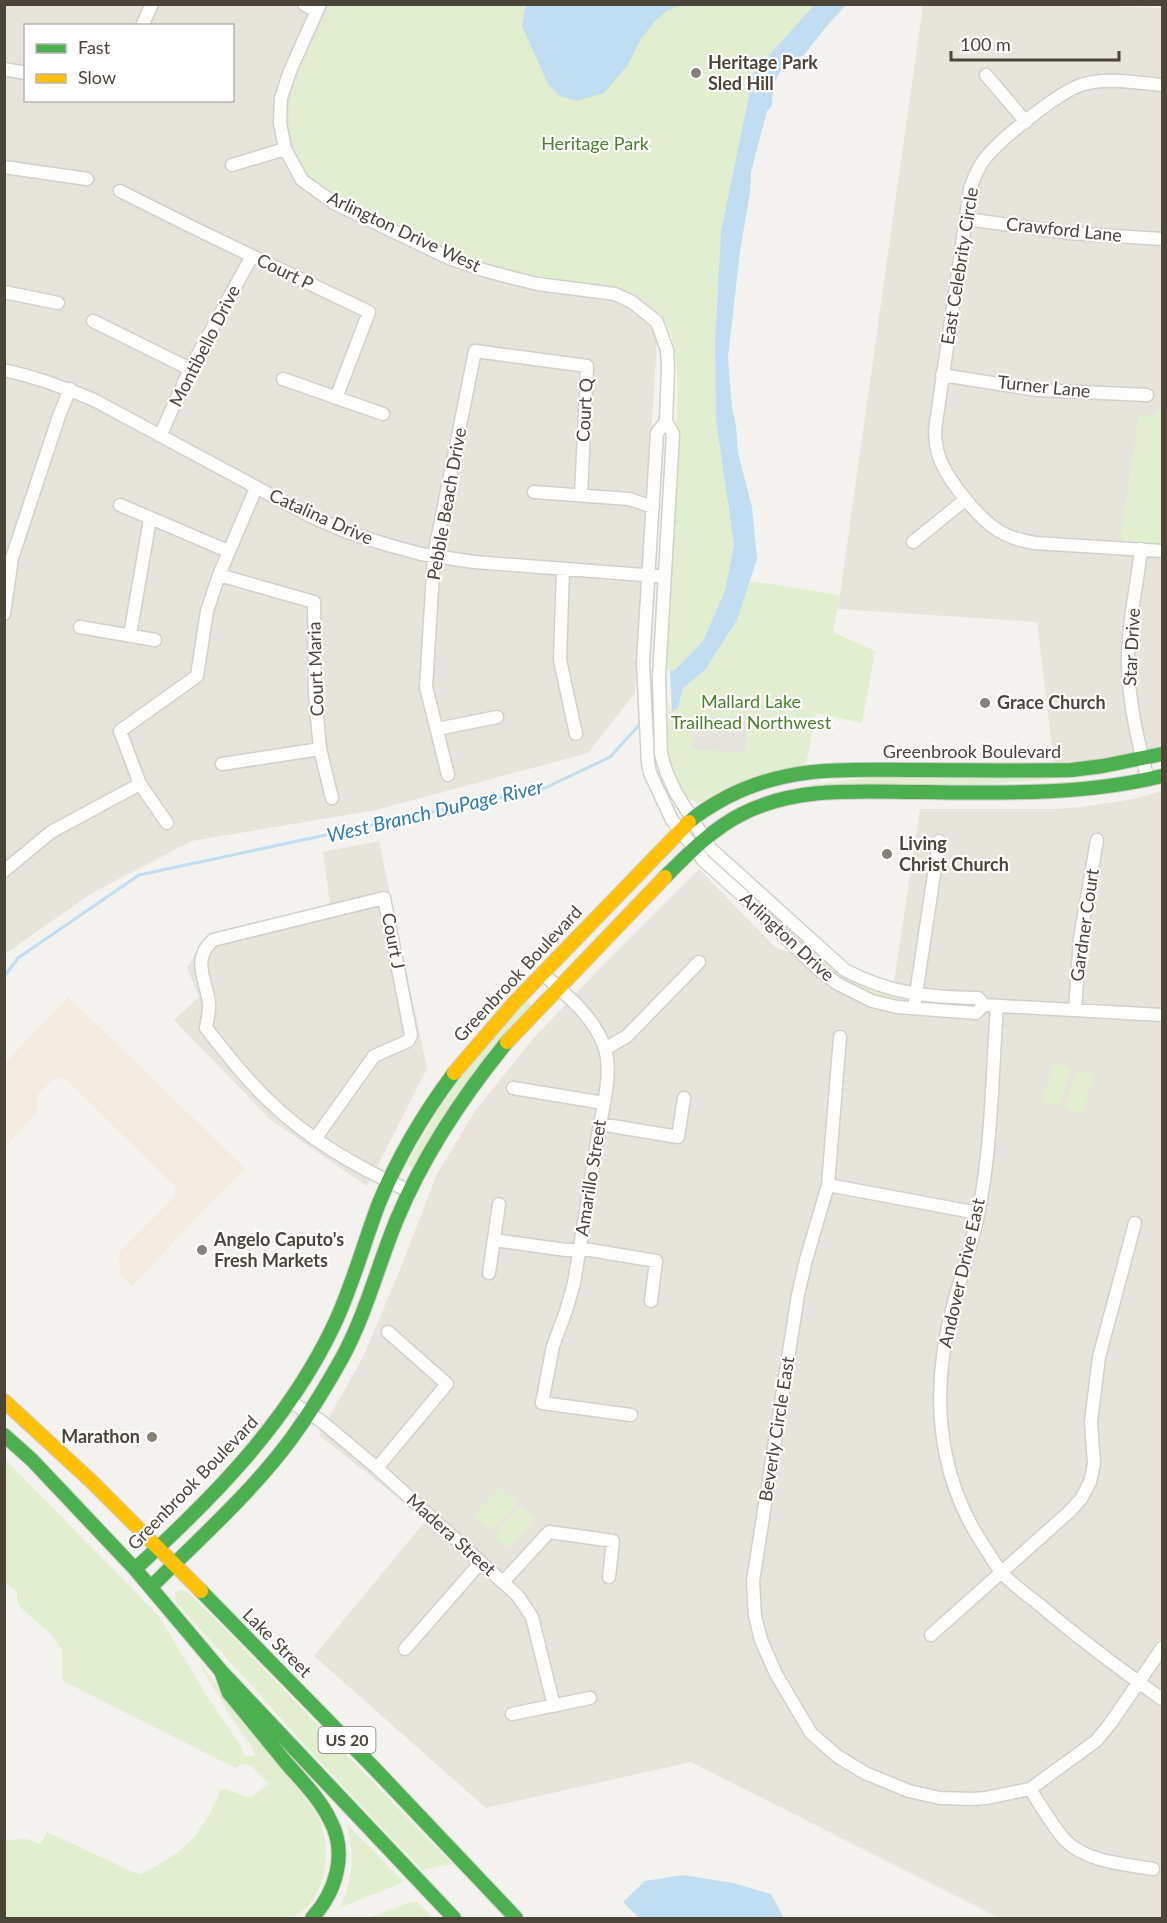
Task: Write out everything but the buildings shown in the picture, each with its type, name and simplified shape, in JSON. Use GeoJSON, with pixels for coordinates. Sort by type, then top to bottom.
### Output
{"type":"FeatureCollection","features":[{"type":"Feature","properties":{"kind":"main road","name":"Greenbrook Boulevard"},"geometry":{"type":"LineString","coordinates":[[135,1569],[159,1548],[247,1459],[291,1402],[340,1312],[389,1182],[426,1113],[465,1057],[542,973],[692,820],[737,792],[781,776],[803,772],[1071,770],[1162,754]]}},
{"type":"Feature","properties":{"kind":"main road","name":"Greenbrook Boulevard"},"geometry":{"type":"LineString","coordinates":[[151,1587],[259,1478],[309,1413],[337,1366],[360,1320],[409,1191],[432,1146],[475,1081],[512,1036],[704,838],[752,809],[787,797],[809,793],[1074,791],[1116,786],[1162,776]]}},
{"type":"Feature","properties":{"kind":"main road","name":"Lake Street"},"geometry":{"type":"LineString","coordinates":[[4,1401],[50,1441],[159,1548],[376,1770],[516,1918]]}},
{"type":"Feature","properties":{"kind":"main road","name":"US 20"},"geometry":{"type":"LineString","coordinates":[[4,1435],[32,1460],[135,1569],[221,1671],[454,1918]]}},
{"type":"Feature","properties":{"kind":"main road"},"geometry":{"type":"LineString","coordinates":[[221,1671],[229,1693],[319,1802],[331,1821],[337,1839],[339,1861],[336,1879],[328,1899],[312,1918]]}},
{"type":"Feature","properties":{"kind":"street"},"geometry":{"type":"LineString","coordinates":[[143,24],[152,4]]}},
{"type":"Feature","properties":{"kind":"street"},"geometry":{"type":"LineString","coordinates":[[304,4],[318,8]]}},
{"type":"Feature","properties":{"kind":"street","name":"Arlington Drive West"},"geometry":{"type":"LineString","coordinates":[[318,8],[290,71],[281,98],[280,123],[285,149],[302,180],[327,198],[449,258],[483,270],[538,284],[615,294],[632,302],[657,322],[667,350],[666,422],[673,434],[659,677],[660,729],[666,771],[692,820]]}},
{"type":"Feature","properties":{"kind":"street"},"geometry":{"type":"LineString","coordinates":[[4,69],[24,73]]}},
{"type":"Feature","properties":{"kind":"street"},"geometry":{"type":"LineString","coordinates":[[986,75],[1026,122]]}},
{"type":"Feature","properties":{"kind":"street","name":"East Celebrity Circle"},"geometry":{"type":"LineString","coordinates":[[1162,85],[1103,81],[1083,84],[1064,93],[1026,122],[986,158],[974,176],[970,193],[936,421],[937,449],[946,471],[966,499],[999,532],[1020,541],[1035,543],[1162,551]]}},
{"type":"Feature","properties":{"kind":"street"},"geometry":{"type":"LineString","coordinates":[[232,165],[285,149]]}},
{"type":"Feature","properties":{"kind":"street"},"geometry":{"type":"LineString","coordinates":[[4,166],[87,179]]}},
{"type":"Feature","properties":{"kind":"street","name":"Court P"},"geometry":{"type":"LineString","coordinates":[[120,191],[369,312],[336,398]]}},
{"type":"Feature","properties":{"kind":"street","name":"Crawford Lane"},"geometry":{"type":"LineString","coordinates":[[966,219],[1069,233],[1162,239]]}},
{"type":"Feature","properties":{"kind":"street","name":"Montibello Drive"},"geometry":{"type":"LineString","coordinates":[[160,436],[190,369],[252,256]]}},
{"type":"Feature","properties":{"kind":"street"},"geometry":{"type":"LineString","coordinates":[[4,292],[58,303]]}},
{"type":"Feature","properties":{"kind":"street"},"geometry":{"type":"LineString","coordinates":[[93,321],[190,369]]}},
{"type":"Feature","properties":{"kind":"street","name":"Court Q"},"geometry":{"type":"LineString","coordinates":[[475,351],[587,366],[581,495]]}},
{"type":"Feature","properties":{"kind":"street","name":"Pebble Beach Drive"},"geometry":{"type":"LineString","coordinates":[[448,775],[426,687],[435,556],[475,351]]}},
{"type":"Feature","properties":{"kind":"street","name":"Catalina Drive"},"geometry":{"type":"LineString","coordinates":[[4,370],[35,377],[69,389],[308,515],[388,546],[474,562],[664,577]]}},
{"type":"Feature","properties":{"kind":"street","name":"Turner Lane"},"geometry":{"type":"LineString","coordinates":[[942,375],[1037,390],[1147,395]]}},
{"type":"Feature","properties":{"kind":"street"},"geometry":{"type":"LineString","coordinates":[[283,379],[382,414]]}},
{"type":"Feature","properties":{"kind":"street"},"geometry":{"type":"LineString","coordinates":[[4,614],[8,557],[69,389]]}},
{"type":"Feature","properties":{"kind":"street","name":"Arlington Drive West"},"geometry":{"type":"LineString","coordinates":[[666,422],[657,433],[643,663],[646,743],[650,773],[672,820],[680,831]]}},
{"type":"Feature","properties":{"kind":"street"},"geometry":{"type":"LineString","coordinates":[[167,823],[140,784],[120,731],[197,676],[207,611],[219,574],[256,488]]}},
{"type":"Feature","properties":{"kind":"street"},"geometry":{"type":"LineString","coordinates":[[534,492],[628,499],[653,507]]}},
{"type":"Feature","properties":{"kind":"street"},"geometry":{"type":"LineString","coordinates":[[913,542],[966,499]]}},
{"type":"Feature","properties":{"kind":"street"},"geometry":{"type":"LineString","coordinates":[[120,505],[228,552]]}},
{"type":"Feature","properties":{"kind":"street"},"geometry":{"type":"LineString","coordinates":[[130,635],[150,519]]}},
{"type":"Feature","properties":{"kind":"street","name":"Star Drive"},"geometry":{"type":"LineString","coordinates":[[1141,549],[1129,638],[1128,663],[1131,704],[1148,780]]}},
{"type":"Feature","properties":{"kind":"street"},"geometry":{"type":"LineString","coordinates":[[563,569],[560,660],[576,734]]}},
{"type":"Feature","properties":{"kind":"street","name":"Court Maria"},"geometry":{"type":"LineString","coordinates":[[219,574],[314,602],[315,696],[320,749],[332,798]]}},
{"type":"Feature","properties":{"kind":"street"},"geometry":{"type":"LineString","coordinates":[[80,627],[155,640]]}},
{"type":"Feature","properties":{"kind":"street"},"geometry":{"type":"LineString","coordinates":[[437,729],[497,717]]}},
{"type":"Feature","properties":{"kind":"street"},"geometry":{"type":"LineString","coordinates":[[222,764],[320,749]]}},
{"type":"Feature","properties":{"kind":"street"},"geometry":{"type":"LineString","coordinates":[[4,871],[51,832],[140,784]]}},
{"type":"Feature","properties":{"kind":"street","name":"Arlington Drive"},"geometry":{"type":"LineString","coordinates":[[692,820],[711,849],[845,970],[868,982],[916,993],[978,998],[984,1005],[1162,1015]]}},
{"type":"Feature","properties":{"kind":"street","name":"Arlington Drive"},"geometry":{"type":"LineString","coordinates":[[680,831],[704,861],[820,971],[838,984],[872,1001],[897,1007],[976,1013],[984,1005]]}},
{"type":"Feature","properties":{"kind":"street","name":"Gardner Court"},"geometry":{"type":"LineString","coordinates":[[1075,1010],[1080,938],[1097,840]]}},
{"type":"Feature","properties":{"kind":"street"},"geometry":{"type":"LineString","coordinates":[[914,1008],[939,841]]}},
{"type":"Feature","properties":{"kind":"street","name":"Court J"},"geometry":{"type":"LineString","coordinates":[[384,898],[411,1035],[408,1041],[374,1056],[315,1139],[267,1100],[206,1028],[209,1005],[200,963],[204,948],[213,940],[384,898]]}},
{"type":"Feature","properties":{"kind":"street"},"geometry":{"type":"LineString","coordinates":[[605,1049],[627,1036],[699,962]]}},
{"type":"Feature","properties":{"kind":"street","name":"Amarillo Street"},"geometry":{"type":"LineString","coordinates":[[542,973],[587,1016],[598,1030],[605,1049],[608,1070],[574,1283],[567,1311],[553,1346],[542,1403],[631,1416]]}},
{"type":"Feature","properties":{"kind":"street","name":"Andover Drive East"},"geometry":{"type":"LineString","coordinates":[[997,1006],[987,1146],[978,1213],[951,1312],[940,1387],[941,1433],[949,1473],[958,1500],[979,1539],[1001,1572],[1076,1636],[1162,1699]]}},
{"type":"Feature","properties":{"kind":"street","name":"Beverly Circle East"},"geometry":{"type":"LineString","coordinates":[[840,1037],[828,1185],[798,1295],[753,1581],[753,1603],[757,1626],[776,1674],[811,1734],[837,1756],[865,1773],[909,1791],[940,1798],[986,1798],[1030,1789]]}},
{"type":"Feature","properties":{"kind":"street"},"geometry":{"type":"LineString","coordinates":[[513,1088],[604,1103]]}},
{"type":"Feature","properties":{"kind":"street"},"geometry":{"type":"LineString","coordinates":[[600,1124],[678,1137],[684,1098]]}},
{"type":"Feature","properties":{"kind":"street"},"geometry":{"type":"LineString","coordinates":[[315,1139],[337,1154],[409,1191]]}},
{"type":"Feature","properties":{"kind":"street"},"geometry":{"type":"LineString","coordinates":[[828,1185],[978,1213]]}},
{"type":"Feature","properties":{"kind":"street"},"geometry":{"type":"LineString","coordinates":[[489,1273],[500,1204]]}},
{"type":"Feature","properties":{"kind":"street"},"geometry":{"type":"LineString","coordinates":[[931,1635],[1069,1512],[1081,1499],[1090,1482],[1094,1464],[1091,1422],[1099,1357],[1135,1223]]}},
{"type":"Feature","properties":{"kind":"street"},"geometry":{"type":"LineString","coordinates":[[494,1240],[566,1250],[590,1250],[656,1261],[651,1300]]}},
{"type":"Feature","properties":{"kind":"street"},"geometry":{"type":"LineString","coordinates":[[377,1468],[447,1384],[388,1332]]}},
{"type":"Feature","properties":{"kind":"street","name":"Madera Street"},"geometry":{"type":"LineString","coordinates":[[291,1402],[309,1413],[377,1468],[518,1596],[532,1617],[554,1706]]}},
{"type":"Feature","properties":{"kind":"street"},"geometry":{"type":"LineString","coordinates":[[503,1582],[549,1533],[613,1541],[609,1577]]}},
{"type":"Feature","properties":{"kind":"street"},"geometry":{"type":"LineString","coordinates":[[405,1649],[481,1562]]}},
{"type":"Feature","properties":{"kind":"street"},"geometry":{"type":"LineString","coordinates":[[1153,1869],[1114,1863],[1090,1856],[1077,1849],[1065,1839],[1030,1789],[1096,1741],[1162,1648]]}},
{"type":"Feature","properties":{"kind":"street"},"geometry":{"type":"LineString","coordinates":[[512,1714],[590,1698]]}},
{"type":"Feature","properties":{"kind":"shaded area"},"geometry":{"type":"Polygon","coordinates":[[[1054,4],[1162,8],[1162,747],[1117,758],[1054,763],[1037,622],[838,609],[923,5],[1054,4]]]}},
{"type":"Feature","properties":{"kind":"shaded area"},"geometry":{"type":"Polygon","coordinates":[[[5,5],[338,5],[480,263],[552,282],[632,291],[659,310],[635,693],[588,753],[376,810],[192,841],[92,893],[5,954],[5,5]]]}},
{"type":"Feature","properties":{"kind":"shaded area"},"geometry":{"type":"Polygon","coordinates":[[[693,716],[747,719],[745,753],[692,749],[693,716]]]}},
{"type":"Feature","properties":{"kind":"shaded area"},"geometry":{"type":"Polygon","coordinates":[[[1162,791],[1162,1918],[999,1918],[691,1762],[486,1808],[314,1656],[426,1520],[319,1435],[363,1357],[437,1174],[475,1111],[532,1040],[699,869],[776,948],[894,982],[920,809],[1055,809],[1133,799],[1162,791]]]}},
{"type":"Feature","properties":{"kind":"shaded area"},"geometry":{"type":"Polygon","coordinates":[[[379,841],[427,1069],[367,1186],[272,1121],[174,1020],[199,997],[187,968],[204,938],[330,904],[323,852],[379,841]]]}},
{"type":"Feature","properties":{"kind":"shaded area"},"geometry":{"type":"Polygon","coordinates":[[[68,997],[246,1169],[132,1286],[120,1275],[119,1252],[175,1196],[175,1187],[65,1078],[55,1078],[38,1094],[38,1112],[5,1147],[5,1063],[68,997]]]}},
{"type":"Feature","properties":{"kind":"green space","name":"Heritage Park"},"geometry":{"type":"Polygon","coordinates":[[[331,5],[815,5],[754,72],[721,231],[715,341],[716,420],[734,545],[725,591],[703,641],[674,671],[661,668],[672,526],[677,412],[674,345],[663,318],[641,297],[627,291],[517,272],[451,253],[329,193],[316,182],[301,161],[293,142],[289,113],[296,80],[331,5]]]}},
{"type":"Feature","properties":{"kind":"green space"},"geometry":{"type":"Polygon","coordinates":[[[1162,406],[1162,544],[1120,542],[1139,415],[1153,415],[1162,406]]]}},
{"type":"Feature","properties":{"kind":"green space","name":"Mallard Lake Trailhead Northwest"},"geometry":{"type":"Polygon","coordinates":[[[750,581],[840,595],[833,632],[875,651],[862,723],[816,713],[806,764],[698,803],[689,799],[679,789],[672,772],[664,725],[669,725],[668,701],[672,711],[678,708],[683,688],[705,670],[737,620],[750,581]]]}},
{"type":"Feature","properties":{"kind":"green space"},"geometry":{"type":"Polygon","coordinates":[[[876,777],[1057,779],[983,784],[809,786],[876,777]]]}},
{"type":"Feature","properties":{"kind":"green space"},"geometry":{"type":"Polygon","coordinates":[[[751,897],[771,911],[838,970],[864,986],[896,996],[897,1000],[877,996],[846,983],[825,968],[751,897]]]}},
{"type":"Feature","properties":{"kind":"green space"},"geometry":{"type":"Polygon","coordinates":[[[527,1000],[532,1006],[412,1169],[406,1165],[447,1095],[527,1000]]]}},
{"type":"Feature","properties":{"kind":"green space"},"geometry":{"type":"Polygon","coordinates":[[[1053,1063],[1071,1068],[1059,1107],[1042,1101],[1053,1063]]]}},
{"type":"Feature","properties":{"kind":"green space"},"geometry":{"type":"Polygon","coordinates":[[[1077,1070],[1094,1075],[1083,1113],[1065,1108],[1077,1070]]]}},
{"type":"Feature","properties":{"kind":"green space"},"geometry":{"type":"Polygon","coordinates":[[[4,1458],[158,1615],[207,1696],[241,1746],[245,1757],[255,1755],[251,1746],[196,1659],[316,1814],[326,1846],[324,1875],[313,1900],[291,1918],[5,1918],[5,1839],[26,1839],[41,1844],[47,1832],[140,1875],[169,1858],[190,1841],[206,1820],[221,1789],[252,1797],[269,1784],[250,1765],[243,1764],[235,1768],[63,1681],[62,1650],[51,1634],[23,1610],[17,1602],[17,1592],[5,1583],[4,1458]]]}},
{"type":"Feature","properties":{"kind":"green space"},"geometry":{"type":"Polygon","coordinates":[[[499,1487],[517,1502],[491,1532],[473,1516],[499,1487]]]}},
{"type":"Feature","properties":{"kind":"green space"},"geometry":{"type":"Polygon","coordinates":[[[521,1506],[535,1518],[508,1548],[494,1536],[521,1506]]]}},
{"type":"Feature","properties":{"kind":"green space"},"geometry":{"type":"Polygon","coordinates":[[[179,1590],[186,1591],[225,1629],[452,1864],[422,1870],[176,1602],[175,1594],[179,1590]]]}},
{"type":"Feature","properties":{"kind":"green space"},"geometry":{"type":"Polygon","coordinates":[[[346,1823],[404,1882],[339,1908],[348,1887],[352,1866],[351,1845],[346,1823]]]}},
{"type":"Feature","properties":{"kind":"green space"},"geometry":{"type":"Polygon","coordinates":[[[410,1902],[417,1902],[433,1918],[369,1918],[410,1902]]]}},
{"type":"Feature","properties":{"kind":"water"},"geometry":{"type":"Polygon","coordinates":[[[526,4],[683,5],[668,10],[654,22],[641,39],[627,66],[604,93],[577,101],[560,96],[548,84],[522,26],[526,4]]]}},
{"type":"Feature","properties":{"kind":"water"},"geometry":{"type":"Polygon","coordinates":[[[815,4],[846,5],[803,56],[784,63],[773,86],[772,106],[767,111],[751,172],[728,357],[738,453],[752,507],[757,559],[737,620],[705,670],[683,688],[678,708],[672,712],[670,670],[674,671],[703,641],[725,591],[734,545],[716,420],[715,341],[721,231],[754,72],[815,4]]]}},
{"type":"Feature","properties":{"kind":"water"},"geometry":{"type":"Polygon","coordinates":[[[683,1875],[733,1883],[771,1894],[784,1918],[639,1918],[623,1902],[645,1881],[683,1875]]]}},
{"type":"Feature","properties":{"kind":"waterway","name":"West Branch DuPage River"},"geometry":{"type":"LineString","coordinates":[[4,977],[18,958],[139,875],[545,788],[610,757],[641,723]]}},
{"type":"Feature","properties":{"kind":"traffic: fast"},"geometry":{"type":"LineString","coordinates":[[689,822],[717,802],[751,786],[798,774],[845,770],[1071,770],[1162,754]]}},
{"type":"Feature","properties":{"kind":"traffic: fast"},"geometry":{"type":"LineString","coordinates":[[665,877],[701,842],[731,820],[786,798],[856,791],[1045,792],[1103,787],[1162,776]]}},
{"type":"Feature","properties":{"kind":"traffic: fast"},"geometry":{"type":"LineString","coordinates":[[151,1587],[259,1478],[312,1409],[350,1341],[365,1307],[390,1236],[419,1172],[460,1105],[507,1042]]}},
{"type":"Feature","properties":{"kind":"traffic: fast"},"geometry":{"type":"LineString","coordinates":[[135,1569],[220,1487],[271,1427],[294,1395],[340,1312],[379,1203],[403,1152],[454,1073]]}},
{"type":"Feature","properties":{"kind":"traffic: fast"},"geometry":{"type":"LineString","coordinates":[[4,1435],[32,1460],[135,1569],[221,1671],[454,1918]]}},
{"type":"Feature","properties":{"kind":"traffic: fast"},"geometry":{"type":"LineString","coordinates":[[201,1591],[516,1918]]}},
{"type":"Feature","properties":{"kind":"traffic: fast"},"geometry":{"type":"LineString","coordinates":[[221,1671],[229,1693],[316,1798],[326,1812],[335,1833],[339,1859],[337,1872],[327,1896],[312,1918]]}},
{"type":"Feature","properties":{"kind":"traffic: slow"},"geometry":{"type":"LineString","coordinates":[[454,1073],[514,1003],[689,822]]}},
{"type":"Feature","properties":{"kind":"traffic: slow"},"geometry":{"type":"LineString","coordinates":[[507,1042],[665,877]]}},
{"type":"Feature","properties":{"kind":"traffic: slow"},"geometry":{"type":"LineString","coordinates":[[4,1401],[91,1481],[201,1591]]}},
{"type":"Feature","properties":{"kind":"place","name":"Heritage Park Sled Hill"},"geometry":{"type":"Point","coordinates":[696,73]}},
{"type":"Feature","properties":{"kind":"place","name":"Grace Church"},"geometry":{"type":"Point","coordinates":[985,703]}},
{"type":"Feature","properties":{"kind":"place","name":"Living Christ Church"},"geometry":{"type":"Point","coordinates":[887,854]}},
{"type":"Feature","properties":{"kind":"place","name":"Angelo Caputo's Fresh Markets"},"geometry":{"type":"Point","coordinates":[202,1250]}},
{"type":"Feature","properties":{"kind":"place","name":"Marathon"},"geometry":{"type":"Point","coordinates":[152,1437]}}]}
